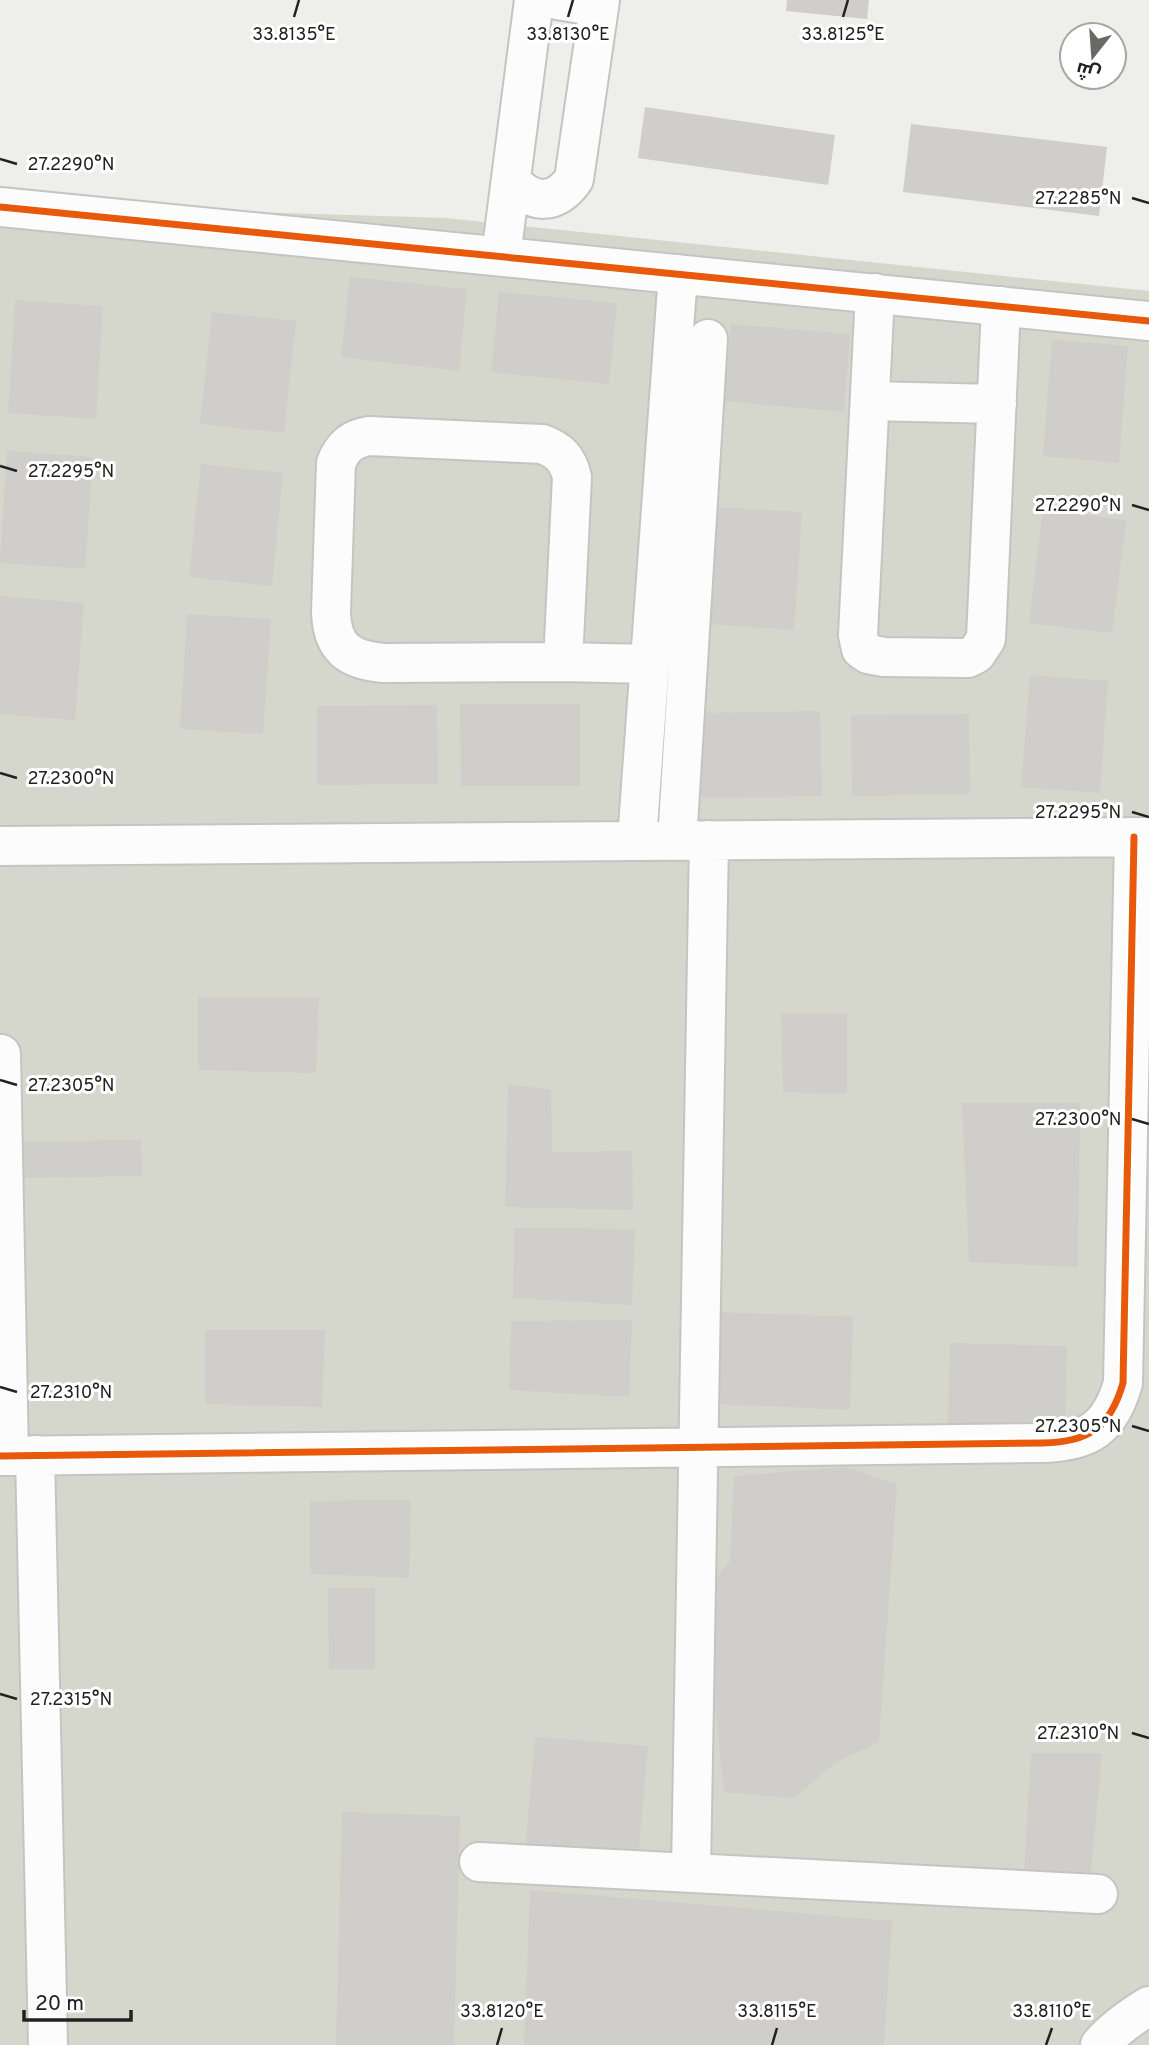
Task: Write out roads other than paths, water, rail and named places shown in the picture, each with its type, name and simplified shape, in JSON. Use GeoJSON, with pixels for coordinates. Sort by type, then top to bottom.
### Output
{"type":"FeatureCollection","features":[{"type":"Feature","properties":{"kind":"street"},"geometry":{"type":"LineString","coordinates":[[501,256],[534,0]]}},
{"type":"Feature","properties":{"kind":"street"},"geometry":{"type":"LineString","coordinates":[[512,182],[520,192],[544,200],[556,197],[567,189],[574,178],[599,3],[557,0]]}},
{"type":"Feature","properties":{"kind":"street"},"geometry":{"type":"LineString","coordinates":[[0,207],[1149,321]]}},
{"type":"Feature","properties":{"kind":"street"},"geometry":{"type":"LineString","coordinates":[[636,841],[678,274]]}},
{"type":"Feature","properties":{"kind":"street"},"geometry":{"type":"LineString","coordinates":[[875,293],[858,635],[862,649],[868,654],[884,657],[968,658],[982,648],[987,630],[1001,306]]}},
{"type":"Feature","properties":{"kind":"street"},"geometry":{"type":"LineString","coordinates":[[691,1872],[698,1447],[693,841],[708,339]]}},
{"type":"Feature","properties":{"kind":"street"},"geometry":{"type":"LineString","coordinates":[[870,401],[997,404]]}},
{"type":"Feature","properties":{"kind":"street"},"geometry":{"type":"LineString","coordinates":[[563,662],[572,477],[563,455],[542,444],[369,436],[358,438],[340,452],[335,474],[331,612],[332,629],[339,644],[351,655],[366,661],[383,663],[649,664]]}},
{"type":"Feature","properties":{"kind":"street"},"geometry":{"type":"LineString","coordinates":[[0,846],[1142,837],[1123,1383],[1117,1404],[1104,1422],[1086,1436],[1065,1442],[14,1456]]}},
{"type":"Feature","properties":{"kind":"street"},"geometry":{"type":"LineString","coordinates":[[1,1054],[14,1456],[48,2045]]}},
{"type":"Feature","properties":{"kind":"street"},"geometry":{"type":"LineString","coordinates":[[479,1862],[1098,1894]]}},
{"type":"Feature","properties":{"kind":"street"},"geometry":{"type":"LineString","coordinates":[[1100,2045],[1109,2034],[1149,2006]]}}]}
